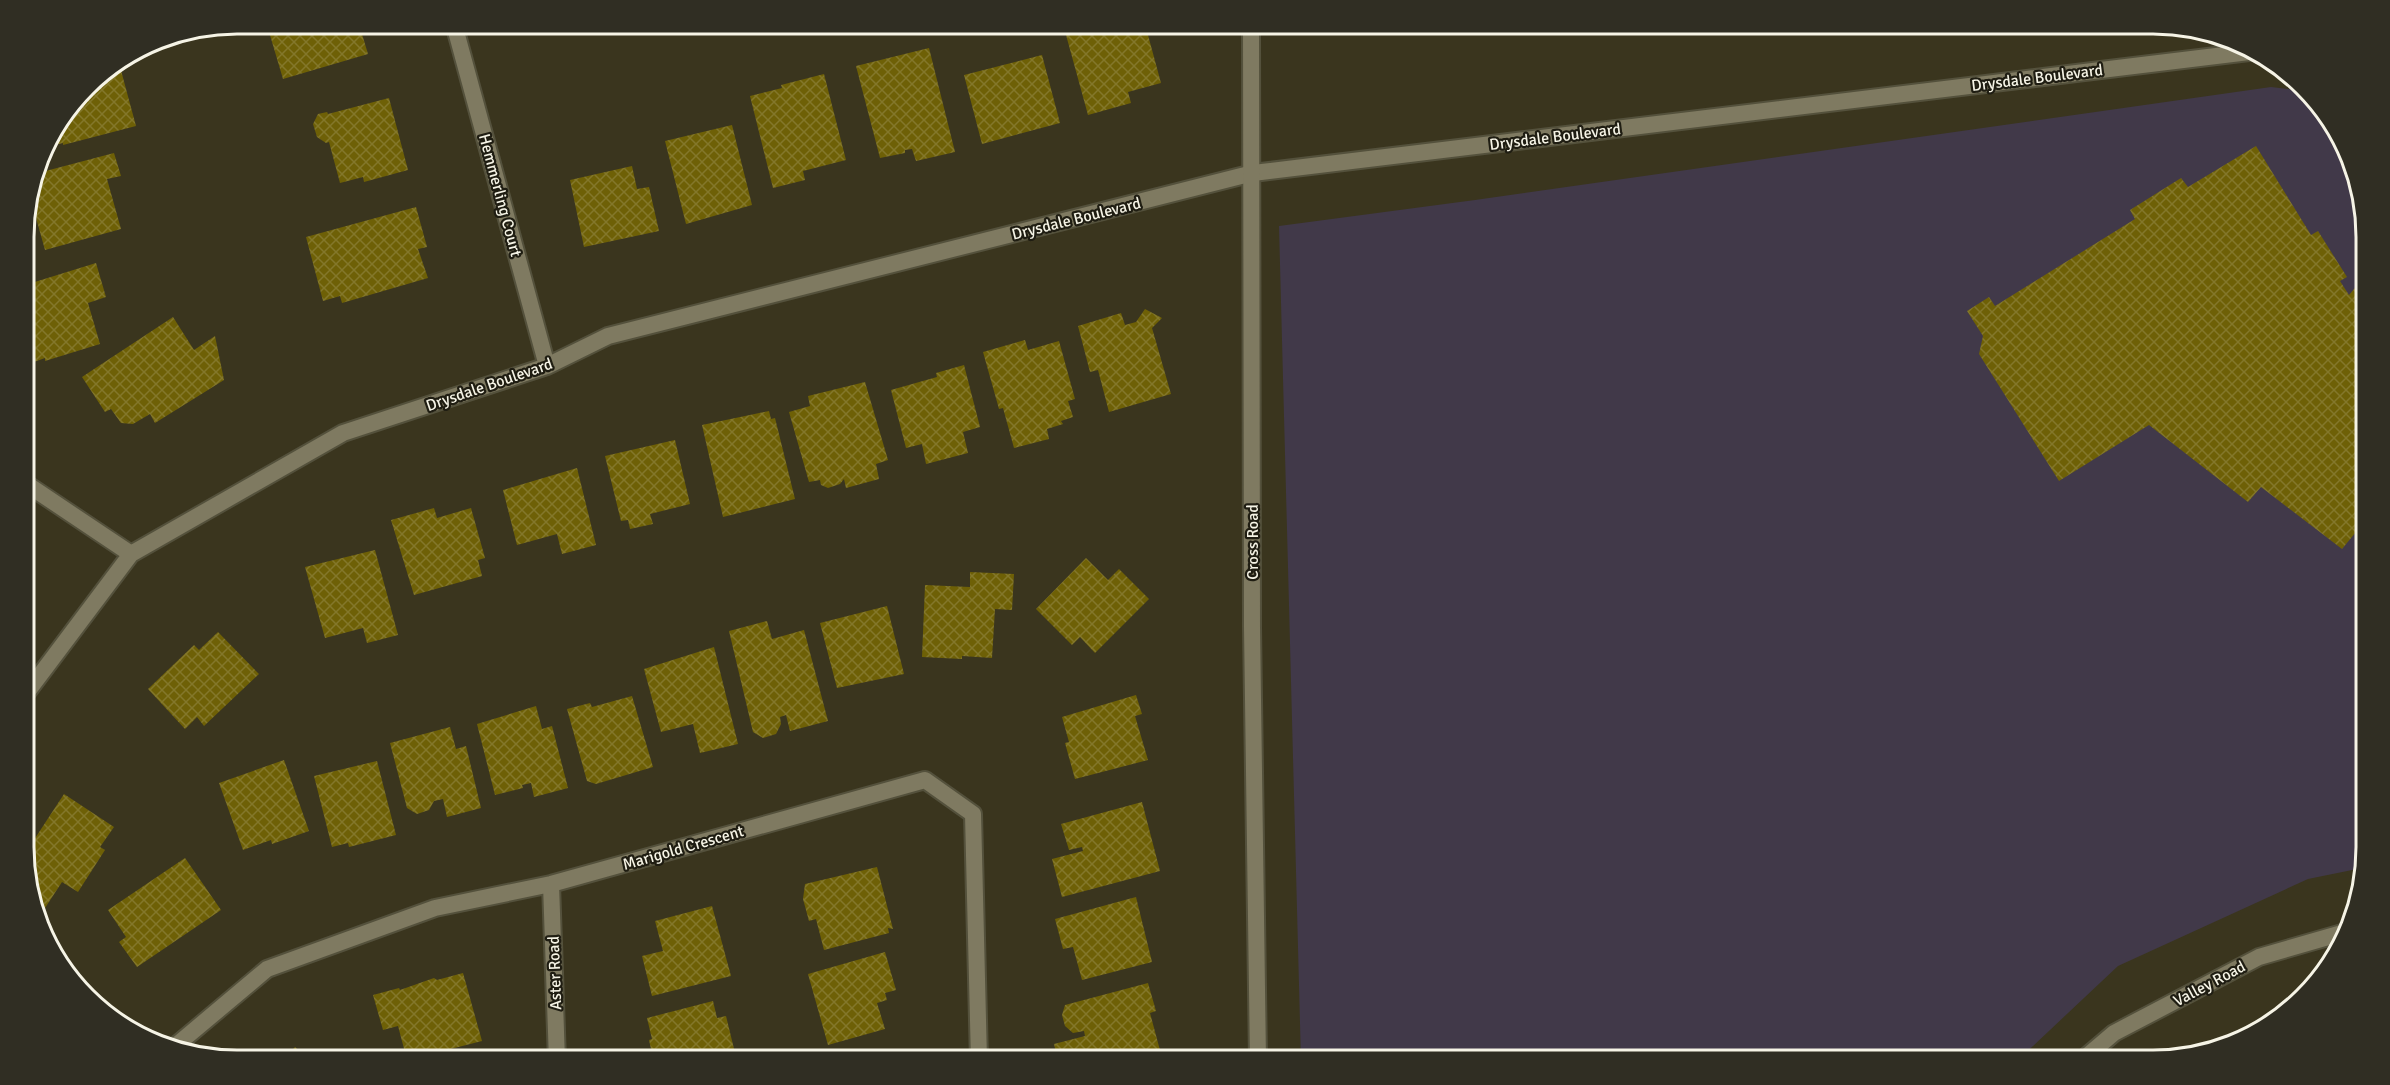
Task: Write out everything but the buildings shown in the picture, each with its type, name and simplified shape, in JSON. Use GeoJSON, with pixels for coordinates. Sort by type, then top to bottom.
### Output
{"type":"FeatureCollection","features":[{"type":"Feature","properties":{"kind":"street","name":"Hemmerling Court"},"geometry":{"type":"LineString","coordinates":[[457,34],[548,366]]}},
{"type":"Feature","properties":{"kind":"street","name":"Cross Road"},"geometry":{"type":"LineString","coordinates":[[1251,34],[1252,627],[1258,1050]]}},
{"type":"Feature","properties":{"kind":"street","name":"Drysdale Boulevard"},"geometry":{"type":"LineString","coordinates":[[34,684],[131,554],[343,433],[548,366],[608,336],[1252,173],[2237,53]]}},
{"type":"Feature","properties":{"kind":"street"},"geometry":{"type":"LineString","coordinates":[[35,489],[131,554]]}},
{"type":"Feature","properties":{"kind":"street","name":"Marigold Crescent"},"geometry":{"type":"LineString","coordinates":[[180,1042],[267,969],[435,908],[551,884],[925,780],[973,814],[979,1050]]}},
{"type":"Feature","properties":{"kind":"street","name":"Aster Road"},"geometry":{"type":"LineString","coordinates":[[551,884],[557,1050]]}},
{"type":"Feature","properties":{"kind":"street","name":"Valley Road"},"geometry":{"type":"LineString","coordinates":[[2094,1050],[2114,1033],[2259,957],[2336,934]]}},
{"type":"Feature","properties":{"kind":"shaded area"},"geometry":{"type":"Polygon","coordinates":[[[2271,87],[2291,89],[2314,114],[2328,136],[2349,185],[2354,211],[2356,238],[2354,870],[2308,879],[2118,966],[2029,1050],[1301,1050],[1279,226],[2271,87]]]}}]}
